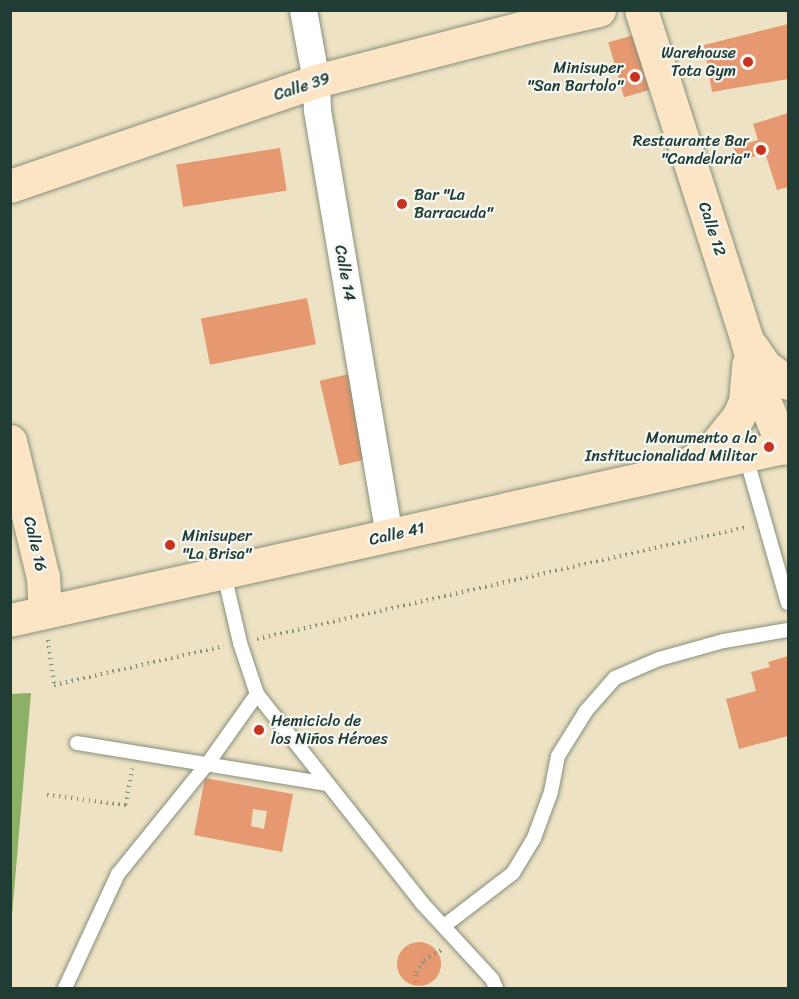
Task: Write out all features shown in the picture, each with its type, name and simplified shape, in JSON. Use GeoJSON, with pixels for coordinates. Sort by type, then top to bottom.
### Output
{"type":"FeatureCollection","features":[{"type":"Feature","properties":{"kind":"main road","name":"Calle 39"},"geometry":{"type":"LineString","coordinates":[[10,186],[316,81],[599,10]]}},
{"type":"Feature","properties":{"kind":"main road","name":"Calle 12"},"geometry":{"type":"LineString","coordinates":[[641,10],[747,341],[763,398],[786,447]]}},
{"type":"Feature","properties":{"kind":"main road"},"geometry":{"type":"LineString","coordinates":[[747,341],[765,366],[789,383]]}},
{"type":"Feature","properties":{"kind":"main road"},"geometry":{"type":"LineString","coordinates":[[663,474],[690,464],[713,448],[738,417],[745,402],[747,341]]}},
{"type":"Feature","properties":{"kind":"main road","name":"Calle 16"},"geometry":{"type":"LineString","coordinates":[[10,441],[43,577],[45,612]]}},
{"type":"Feature","properties":{"kind":"main road","name":"Calle 41"},"geometry":{"type":"LineString","coordinates":[[10,620],[786,447]]}},
{"type":"Feature","properties":{"kind":"street","name":"Calle 14"},"geometry":{"type":"LineString","coordinates":[[303,10],[316,81],[317,110],[389,536]]}},
{"type":"Feature","properties":{"kind":"lane"},"geometry":{"type":"LineString","coordinates":[[746,457],[789,603]]}},
{"type":"Feature","properties":{"kind":"lane"},"geometry":{"type":"LineString","coordinates":[[224,574],[240,643],[257,694],[327,784],[444,926],[492,979],[496,988]]}},
{"type":"Feature","properties":{"kind":"lane"},"geometry":{"type":"LineString","coordinates":[[444,926],[513,873],[534,838],[551,792],[558,756],[586,711],[615,678],[659,659],[724,641],[789,630]]}},
{"type":"Feature","properties":{"kind":"lane"},"geometry":{"type":"LineString","coordinates":[[65,988],[118,874],[208,763],[257,694]]}},
{"type":"Feature","properties":{"kind":"lane"},"geometry":{"type":"LineString","coordinates":[[77,743],[327,784]]}},
{"type":"Feature","properties":{"kind":"path"},"geometry":{"type":"LineString","coordinates":[[45,612],[54,685],[765,523]]}},
{"type":"Feature","properties":{"kind":"path"},"geometry":{"type":"LineString","coordinates":[[47,795],[126,805],[134,752]]}},
{"type":"Feature","properties":{"kind":"path"},"geometry":{"type":"LineString","coordinates":[[416,988],[416,974],[424,960],[456,940]]}},
{"type":"Feature","properties":{"kind":"green space"},"geometry":{"type":"Polygon","coordinates":[[[31,693],[11,927],[11,694],[31,693]]]}},
{"type":"Feature","properties":{"kind":"building","name":"Warehouse Tota Gym"},"geometry":{"type":"Polygon","coordinates":[[[788,24],[788,79],[712,92],[704,45],[788,24]]]}},
{"type":"Feature","properties":{"kind":"building"},"geometry":{"type":"Polygon","coordinates":[[[641,33],[657,88],[624,97],[608,42],[641,33]]]}},
{"type":"Feature","properties":{"kind":"building","name":"Restaurante Bar \"Candelaria\""},"geometry":{"type":"Polygon","coordinates":[[[788,113],[788,187],[777,190],[765,153],[738,162],[734,147],[758,140],[753,124],[788,113]]]}},
{"type":"Feature","properties":{"kind":"building"},"geometry":{"type":"Polygon","coordinates":[[[280,148],[287,190],[183,207],[176,164],[280,148]]]}},
{"type":"Feature","properties":{"kind":"building"},"geometry":{"type":"Polygon","coordinates":[[[307,298],[316,344],[210,365],[201,319],[307,298]]]}},
{"type":"Feature","properties":{"kind":"building"},"geometry":{"type":"Polygon","coordinates":[[[349,374],[369,459],[339,466],[320,381],[349,374]]]}},
{"type":"Feature","properties":{"kind":"building"},"geometry":{"type":"Polygon","coordinates":[[[788,656],[788,736],[739,749],[726,699],[756,691],[751,672],[770,667],[768,662],[788,656]]]}},
{"type":"Feature","properties":{"kind":"building"},"geometry":{"type":"Polygon","coordinates":[[[205,778],[293,794],[282,852],[194,835],[205,778]],[[253,809],[251,826],[264,829],[267,811],[253,809]]]}},
{"type":"Feature","properties":{"kind":"building"},"geometry":{"type":"Polygon","coordinates":[[[419,942],[428,943],[435,948],[440,955],[440,973],[435,980],[428,985],[419,986],[410,985],[403,980],[398,973],[397,964],[398,955],[403,948],[410,943],[419,942]]]}},
{"type":"Feature","properties":{"kind":"place","name":"Warehouse Tota Gym"},"geometry":{"type":"Point","coordinates":[748,62]}},
{"type":"Feature","properties":{"kind":"place","name":"Minisuper \"San Bartolo\""},"geometry":{"type":"Point","coordinates":[635,77]}},
{"type":"Feature","properties":{"kind":"place","name":"Restaurante Bar \"Candelaria\""},"geometry":{"type":"Point","coordinates":[761,150]}},
{"type":"Feature","properties":{"kind":"place","name":"Bar \"La Barracuda\""},"geometry":{"type":"Point","coordinates":[402,204]}},
{"type":"Feature","properties":{"kind":"place","name":"Monumento a la Institucionalidad Militar"},"geometry":{"type":"Point","coordinates":[769,447]}},
{"type":"Feature","properties":{"kind":"place","name":"Minisuper \"La Brisa\""},"geometry":{"type":"Point","coordinates":[170,545]}},
{"type":"Feature","properties":{"kind":"place","name":"Hemiciclo de los Niños Héroes"},"geometry":{"type":"Point","coordinates":[259,730]}}]}
